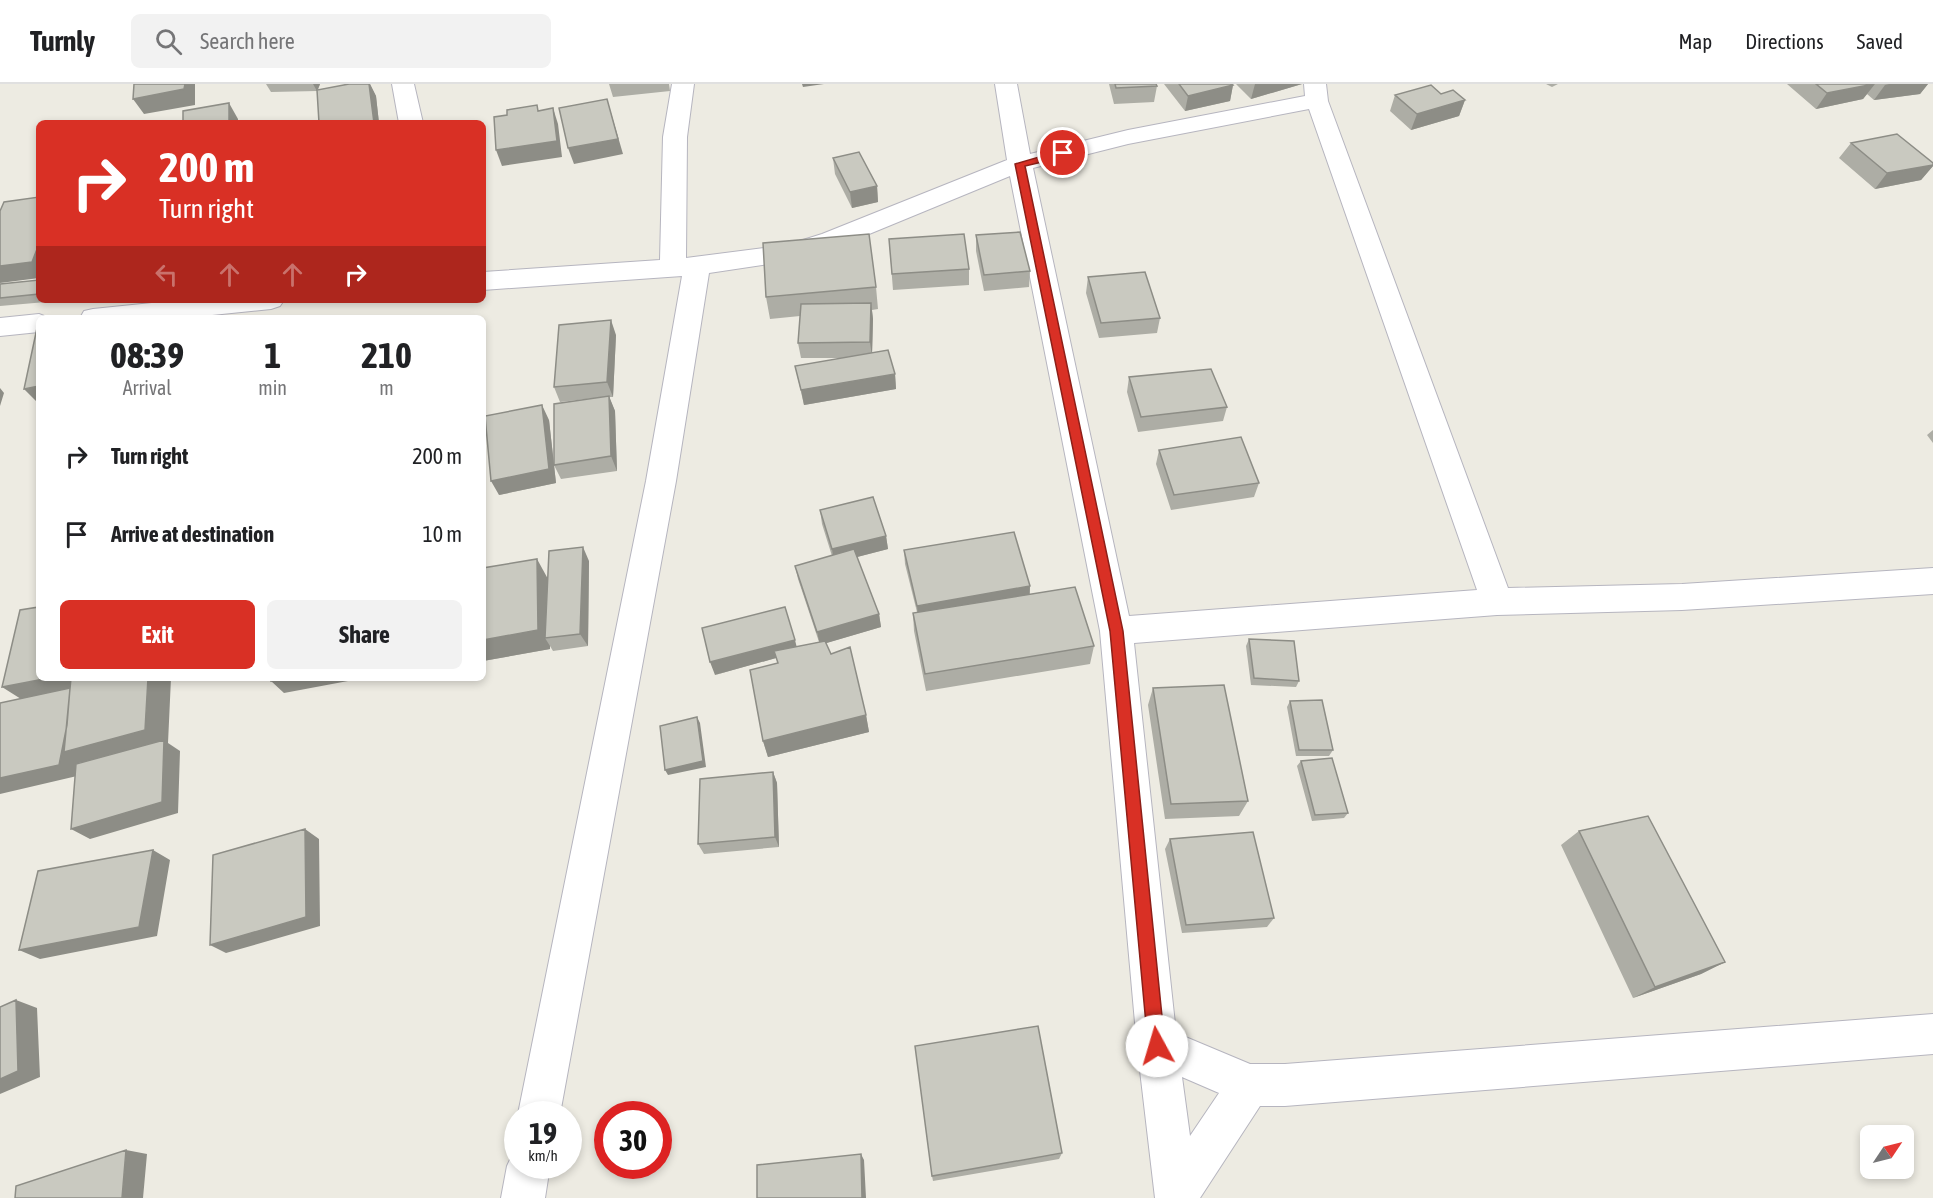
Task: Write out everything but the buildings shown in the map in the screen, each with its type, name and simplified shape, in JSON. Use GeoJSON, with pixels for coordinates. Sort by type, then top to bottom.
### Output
{"type":"FeatureCollection","features":[{"type":"Feature","properties":{"kind":"street"},"geometry":{"type":"LineString","coordinates":[[403,84],[410,120]]}},
{"type":"Feature","properties":{"kind":"street"},"geometry":{"type":"LineString","coordinates":[[542,1101],[661,481],[685,266],[675,137],[683,84]]}},
{"type":"Feature","properties":{"kind":"street"},"geometry":{"type":"LineString","coordinates":[[1006,84],[1020,164],[1116,631],[1157,1046],[1177,1196]]}},
{"type":"Feature","properties":{"kind":"street"},"geometry":{"type":"LineString","coordinates":[[486,281],[685,266],[789,253],[831,240],[1020,164],[1316,92],[1497,602]]}},
{"type":"Feature","properties":{"kind":"street"},"geometry":{"type":"LineString","coordinates":[[123,315],[241,303]]}},
{"type":"Feature","properties":{"kind":"street"},"geometry":{"type":"LineString","coordinates":[[0,327],[36,323]]}},
{"type":"Feature","properties":{"kind":"street"},"geometry":{"type":"LineString","coordinates":[[1116,631],[1497,602],[1682,597],[1933,581]]}},
{"type":"Feature","properties":{"kind":"street"},"geometry":{"type":"LineString","coordinates":[[1157,1046],[1249,1085],[1285,1085],[1933,1034]]}},
{"type":"Feature","properties":{"kind":"street"},"geometry":{"type":"LineString","coordinates":[[1177,1196],[1249,1085]]}},
{"type":"Feature","properties":{"kind":"street"},"geometry":{"type":"LineString","coordinates":[[523,1198],[527,1179]]}},
{"type":"Feature","properties":{"kind":"route"},"geometry":{"type":"LineString","coordinates":[[1063,153],[1020,164],[1116,631],[1157,1046]]}}]}
